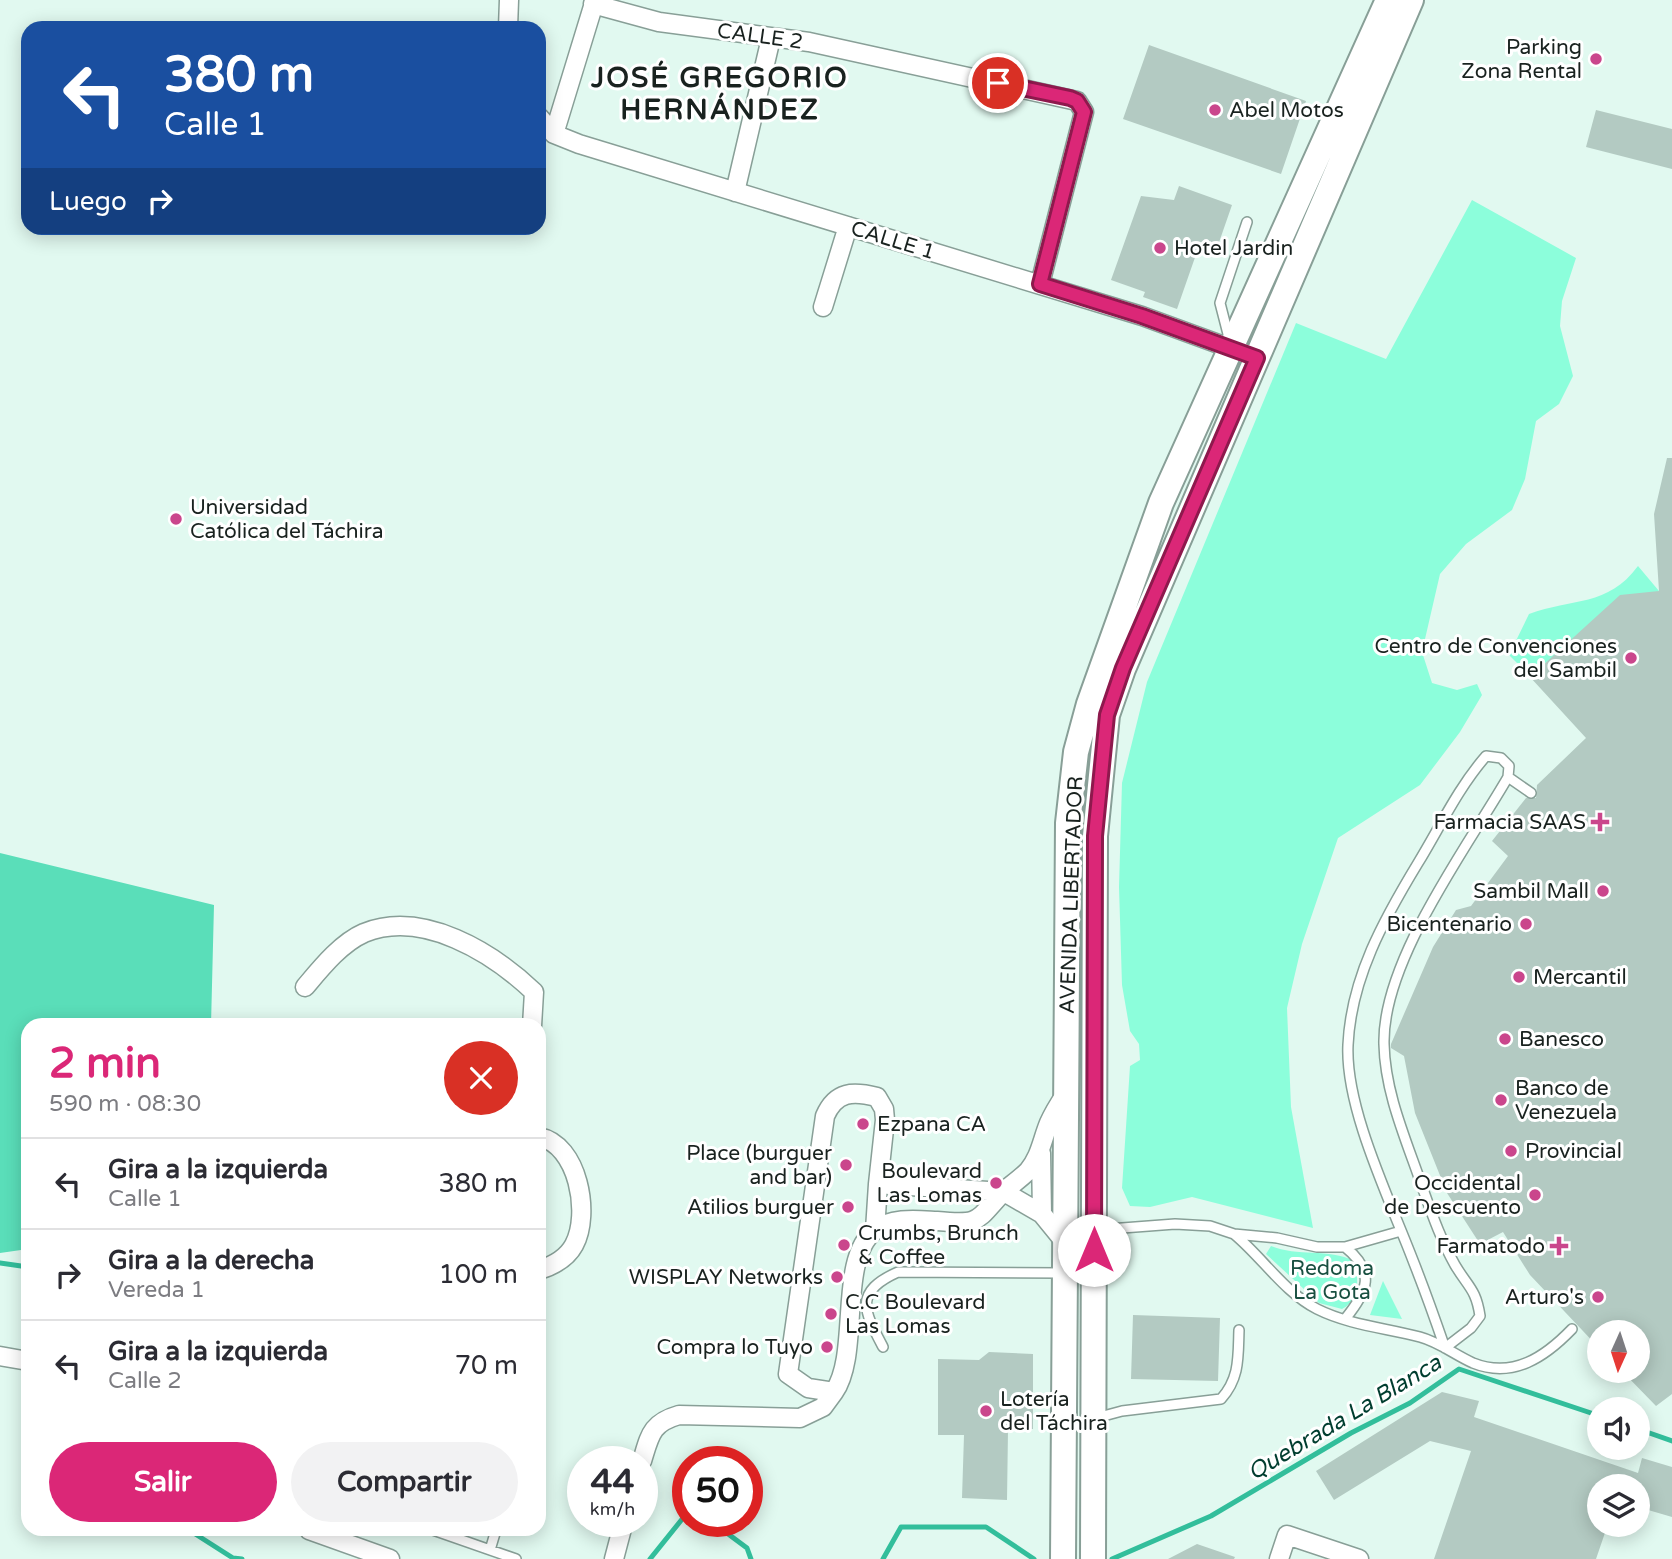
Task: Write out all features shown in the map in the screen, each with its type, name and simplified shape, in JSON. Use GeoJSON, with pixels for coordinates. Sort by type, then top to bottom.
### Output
{"type":"FeatureCollection","features":[{"type":"Feature","properties":{"kind":"main road","name":"AVENIDA LIBERTADOR"},"geometry":{"type":"LineString","coordinates":[[1063,1559],[1068,824],[1076,752],[1104,657],[1161,503],[1388,0]]}},
{"type":"Feature","properties":{"kind":"main road","name":"AVENIDA LIBERTADOR"},"geometry":{"type":"LineString","coordinates":[[1094,1559],[1095,836],[1107,715],[1123,668],[1411,0]]}},
{"type":"Feature","properties":{"kind":"street"},"geometry":{"type":"LineString","coordinates":[[508,21],[509,0]]}},
{"type":"Feature","properties":{"kind":"street"},"geometry":{"type":"LineString","coordinates":[[554,134],[594,2]]}},
{"type":"Feature","properties":{"kind":"street","name":"CALLE 2"},"geometry":{"type":"LineString","coordinates":[[594,2],[659,22],[809,43],[1077,101],[1084,112],[1040,284]]}},
{"type":"Feature","properties":{"kind":"street"},"geometry":{"type":"LineString","coordinates":[[735,192],[771,38]]}},
{"type":"Feature","properties":{"kind":"street"},"geometry":{"type":"LineString","coordinates":[[546,125],[554,134]]}},
{"type":"Feature","properties":{"kind":"street","name":"CALLE 1"},"geometry":{"type":"LineString","coordinates":[[554,134],[1040,284],[1232,346],[1257,358]]}},
{"type":"Feature","properties":{"kind":"street"},"geometry":{"type":"LineString","coordinates":[[823,307],[848,226]]}},
{"type":"Feature","properties":{"kind":"street"},"geometry":{"type":"LineString","coordinates":[[305,987],[328,961],[364,933],[409,926],[448,936],[509,968],[534,992],[533,1018]]}},
{"type":"Feature","properties":{"kind":"street"},"geometry":{"type":"LineString","coordinates":[[647,1446],[660,1420],[679,1415],[800,1418],[823,1407],[834,1392],[842,1381],[854,1279],[860,1252],[875,1230],[884,1109],[877,1097],[849,1092],[837,1098],[825,1116],[788,1374],[808,1388],[834,1392]]}},
{"type":"Feature","properties":{"kind":"street"},"geometry":{"type":"LineString","coordinates":[[875,1230],[909,1219],[962,1224],[977,1221],[987,1214],[1004,1192],[1029,1170],[1041,1149],[1049,1122],[1066,1092]]}},
{"type":"Feature","properties":{"kind":"street"},"geometry":{"type":"LineString","coordinates":[[546,1139],[572,1163],[581,1215],[574,1245],[553,1266],[546,1268]]}},
{"type":"Feature","properties":{"kind":"street"},"geometry":{"type":"LineString","coordinates":[[1041,1149],[1042,1214]]}},
{"type":"Feature","properties":{"kind":"street"},"geometry":{"type":"LineString","coordinates":[[878,1184],[1004,1192],[1042,1214],[1064,1241]]}},
{"type":"Feature","properties":{"kind":"street"},"geometry":{"type":"LineString","coordinates":[[0,1356],[21,1360]]}},
{"type":"Feature","properties":{"kind":"street"},"geometry":{"type":"LineString","coordinates":[[1279,1559],[1287,1535],[1359,1559]]}},
{"type":"Feature","properties":{"kind":"street"},"geometry":{"type":"LineString","coordinates":[[326,1536],[390,1559]]}},
{"type":"Feature","properties":{"kind":"street"},"geometry":{"type":"LineString","coordinates":[[614,1559],[620,1537]]}},
{"type":"Feature","properties":{"kind":"lane"},"geometry":{"type":"LineString","coordinates":[[1232,346],[1220,303],[1247,222]]}},
{"type":"Feature","properties":{"kind":"lane"},"geometry":{"type":"LineString","coordinates":[[1486,756],[1501,758],[1509,765],[1508,777],[1423,917],[1394,990],[1385,1024],[1385,1059],[1397,1113],[1436,1226],[1456,1266],[1477,1295],[1480,1316],[1471,1328],[1445,1348],[1374,1160],[1349,1078],[1348,1046],[1351,1014],[1365,963],[1392,906],[1469,775],[1486,756]]}},
{"type":"Feature","properties":{"kind":"lane"},"geometry":{"type":"LineString","coordinates":[[1508,777],[1531,793]]}},
{"type":"Feature","properties":{"kind":"lane"},"geometry":{"type":"LineString","coordinates":[[1094,1231],[1175,1224],[1210,1226],[1234,1234],[1277,1238],[1317,1247],[1345,1247],[1401,1231]]}},
{"type":"Feature","properties":{"kind":"lane"},"geometry":{"type":"LineString","coordinates":[[1234,1234],[1293,1292],[1317,1309],[1345,1319],[1423,1338],[1475,1363],[1493,1368],[1518,1366],[1535,1361],[1553,1349],[1572,1329]]}},
{"type":"Feature","properties":{"kind":"lane"},"geometry":{"type":"LineString","coordinates":[[1345,1247],[1359,1259],[1366,1278],[1360,1300],[1345,1319]]}},
{"type":"Feature","properties":{"kind":"lane"},"geometry":{"type":"LineString","coordinates":[[883,1347],[866,1315],[864,1300],[877,1281],[898,1272],[1065,1273]]}},
{"type":"Feature","properties":{"kind":"lane"},"geometry":{"type":"LineString","coordinates":[[1094,1419],[1122,1411],[1222,1399],[1233,1387],[1238,1370],[1239,1330]]}},
{"type":"Feature","properties":{"kind":"lane"},"geometry":{"type":"LineString","coordinates":[[461,1536],[516,1559]]}},
{"type":"Feature","properties":{"kind":"lane"},"geometry":{"type":"LineString","coordinates":[[490,1550],[494,1536]]}},
{"type":"Feature","properties":{"kind":"green space"},"geometry":{"type":"Polygon","coordinates":[[[1472,200],[1576,258],[1562,301],[1560,326],[1573,376],[1559,404],[1536,421],[1525,479],[1512,510],[1466,544],[1440,574],[1422,652],[1432,683],[1457,690],[1477,684],[1482,695],[1460,732],[1420,785],[1338,838],[1302,944],[1287,1008],[1291,1107],[1313,1228],[1192,1197],[1150,1207],[1130,1206],[1122,1188],[1130,1066],[1140,1060],[1139,1044],[1130,1031],[1122,985],[1119,887],[1122,783],[1147,682],[1296,323],[1386,359],[1472,200]]]}},
{"type":"Feature","properties":{"kind":"green space"},"geometry":{"type":"Polygon","coordinates":[[[1638,566],[1659,591],[1528,674],[1509,655],[1529,614],[1602,595],[1614,589],[1638,566]]]}},
{"type":"Feature","properties":{"kind":"green space"},"geometry":{"type":"Polygon","coordinates":[[[0,853],[214,905],[211,1018],[21,1018],[21,1250],[0,1253],[0,853]]]}},
{"type":"Feature","properties":{"kind":"green space","name":"Redoma La Gota"},"geometry":{"type":"Polygon","coordinates":[[[1271,1246],[1291,1251],[1334,1255],[1354,1261],[1357,1288],[1352,1300],[1342,1309],[1319,1303],[1266,1254],[1271,1246]]]}},
{"type":"Feature","properties":{"kind":"green space"},"geometry":{"type":"Polygon","coordinates":[[[1383,1281],[1402,1319],[1370,1315],[1383,1281]]]}},
{"type":"Feature","properties":{"kind":"building","name":"Abel Motos"},"geometry":{"type":"Polygon","coordinates":[[[1149,45],[1306,101],[1281,174],[1123,119],[1149,45]]]}},
{"type":"Feature","properties":{"kind":"building"},"geometry":{"type":"Polygon","coordinates":[[[1596,110],[1672,129],[1672,169],[1586,147],[1596,110]]]}},
{"type":"Feature","properties":{"kind":"building","name":"Hotel Jardin"},"geometry":{"type":"Polygon","coordinates":[[[1179,186],[1232,205],[1216,251],[1199,246],[1177,309],[1143,297],[1145,292],[1111,280],[1141,196],[1174,200],[1179,186]]]}},
{"type":"Feature","properties":{"kind":"building"},"geometry":{"type":"Polygon","coordinates":[[[1667,458],[1672,458],[1672,1394],[1656,1406],[1634,1383],[1650,1383],[1650,1320],[1587,1320],[1587,1335],[1530,1275],[1503,1232],[1480,1244],[1447,1193],[1415,1113],[1404,1056],[1391,1048],[1433,947],[1456,910],[1471,906],[1508,856],[1492,841],[1526,798],[1536,798],[1537,785],[1586,738],[1530,677],[1620,595],[1659,591],[1654,514],[1667,458]]]}},
{"type":"Feature","properties":{"kind":"building"},"geometry":{"type":"Polygon","coordinates":[[[1133,1315],[1220,1318],[1218,1381],[1131,1379],[1133,1315]]]}},
{"type":"Feature","properties":{"kind":"building","name":"Lotería del Táchira"},"geometry":{"type":"Polygon","coordinates":[[[989,1352],[1033,1354],[1033,1429],[1008,1430],[1007,1500],[962,1498],[964,1435],[938,1435],[938,1359],[979,1360],[989,1352]]]}},
{"type":"Feature","properties":{"kind":"building"},"geometry":{"type":"Polygon","coordinates":[[[1442,1392],[1479,1401],[1474,1417],[1587,1456],[1587,1460],[1600,1460],[1638,1473],[1641,1460],[1672,1467],[1672,1517],[1650,1511],[1650,1474],[1587,1474],[1587,1537],[1604,1537],[1596,1559],[1434,1559],[1471,1451],[1430,1441],[1334,1500],[1316,1471],[1442,1392]]]}},
{"type":"Feature","properties":{"kind":"building"},"geometry":{"type":"Polygon","coordinates":[[[1197,1544],[1235,1557],[1168,1559],[1197,1544]]]}},
{"type":"Feature","properties":{"kind":"waterway","name":"Quebrada La Blanca"},"geometry":{"type":"LineString","coordinates":[[0,1263],[21,1266]]}},
{"type":"Feature","properties":{"kind":"waterway","name":"Quebrada La Blanca"},"geometry":{"type":"LineString","coordinates":[[1112,1559],[1211,1516],[1351,1433],[1410,1403],[1459,1369],[1587,1412]]}},
{"type":"Feature","properties":{"kind":"waterway","name":"Quebrada La Blanca"},"geometry":{"type":"LineString","coordinates":[[1650,1433],[1672,1441]]}},
{"type":"Feature","properties":{"kind":"waterway","name":"Quebrada La Blanca"},"geometry":{"type":"LineString","coordinates":[[883,1559],[901,1527],[986,1527],[1034,1559]]}},
{"type":"Feature","properties":{"kind":"waterway","name":"Quebrada La Blanca"},"geometry":{"type":"LineString","coordinates":[[650,1559],[672,1532]]}},
{"type":"Feature","properties":{"kind":"waterway","name":"Quebrada La Blanca"},"geometry":{"type":"LineString","coordinates":[[198,1536],[233,1558],[242,1559]]}},
{"type":"Feature","properties":{"kind":"waterway","name":"Quebrada La Blanca"},"geometry":{"type":"LineString","coordinates":[[732,1537],[747,1548],[751,1559]]}},
{"type":"Feature","properties":{"kind":"place","name":"Parking Zona Rental"},"geometry":{"type":"Point","coordinates":[1596,59]}},
{"type":"Feature","properties":{"kind":"place","name":"Abel Motos"},"geometry":{"type":"Point","coordinates":[1215,110]}},
{"type":"Feature","properties":{"kind":"place","name":"Hotel Jardin"},"geometry":{"type":"Point","coordinates":[1160,248]}},
{"type":"Feature","properties":{"kind":"place","name":"Universidad Católica del Táchira"},"geometry":{"type":"Point","coordinates":[176,519]}},
{"type":"Feature","properties":{"kind":"place","name":"Centro de Convenciones del Sambil"},"geometry":{"type":"Point","coordinates":[1631,658]}},
{"type":"Feature","properties":{"kind":"place","name":"Farmacia SAAS"},"geometry":{"type":"Point","coordinates":[1600,822]}},
{"type":"Feature","properties":{"kind":"place","name":"Sambil Mall"},"geometry":{"type":"Point","coordinates":[1603,891]}},
{"type":"Feature","properties":{"kind":"place","name":"Bicentenario"},"geometry":{"type":"Point","coordinates":[1526,924]}},
{"type":"Feature","properties":{"kind":"place","name":"Mercantil"},"geometry":{"type":"Point","coordinates":[1519,977]}},
{"type":"Feature","properties":{"kind":"place","name":"Banesco"},"geometry":{"type":"Point","coordinates":[1505,1039]}},
{"type":"Feature","properties":{"kind":"place","name":"Banco de Venezuela"},"geometry":{"type":"Point","coordinates":[1501,1100]}},
{"type":"Feature","properties":{"kind":"place","name":"Ezpana CA"},"geometry":{"type":"Point","coordinates":[863,1124]}},
{"type":"Feature","properties":{"kind":"place","name":"Provincial"},"geometry":{"type":"Point","coordinates":[1511,1151]}},
{"type":"Feature","properties":{"kind":"place","name":"Place (burguer and bar)"},"geometry":{"type":"Point","coordinates":[846,1165]}},
{"type":"Feature","properties":{"kind":"place","name":"Boulevard Las Lomas"},"geometry":{"type":"Point","coordinates":[996,1183]}},
{"type":"Feature","properties":{"kind":"place","name":"Occidental de Descuento"},"geometry":{"type":"Point","coordinates":[1535,1195]}},
{"type":"Feature","properties":{"kind":"place","name":"Atilios burguer"},"geometry":{"type":"Point","coordinates":[848,1207]}},
{"type":"Feature","properties":{"kind":"place","name":"Crumbs, Brunch & Coffee"},"geometry":{"type":"Point","coordinates":[844,1245]}},
{"type":"Feature","properties":{"kind":"place","name":"Farmatodo"},"geometry":{"type":"Point","coordinates":[1559,1246]}},
{"type":"Feature","properties":{"kind":"place","name":"WISPLAY Networks"},"geometry":{"type":"Point","coordinates":[837,1277]}},
{"type":"Feature","properties":{"kind":"place","name":"Arturo's"},"geometry":{"type":"Point","coordinates":[1598,1297]}},
{"type":"Feature","properties":{"kind":"place","name":"C.C Boulevard Las Lomas"},"geometry":{"type":"Point","coordinates":[831,1314]}},
{"type":"Feature","properties":{"kind":"place","name":"Compra lo Tuyo"},"geometry":{"type":"Point","coordinates":[827,1347]}},
{"type":"Feature","properties":{"kind":"place","name":"Lotería del Táchira"},"geometry":{"type":"Point","coordinates":[986,1411]}},
{"type":"Feature","properties":{"kind":"district","name":"JOSÉ GREGORIO HERNÁNDEZ"},"geometry":{"type":"Point","coordinates":[720,93]}},
{"type":"Feature","properties":{"kind":"route"},"geometry":{"type":"LineString","coordinates":[[998,83],[1070,98],[1081,105],[1084,112],[1040,284],[1232,346],[1257,358],[1123,668],[1107,715],[1095,836],[1097,1063],[1094,1250]]}}]}
